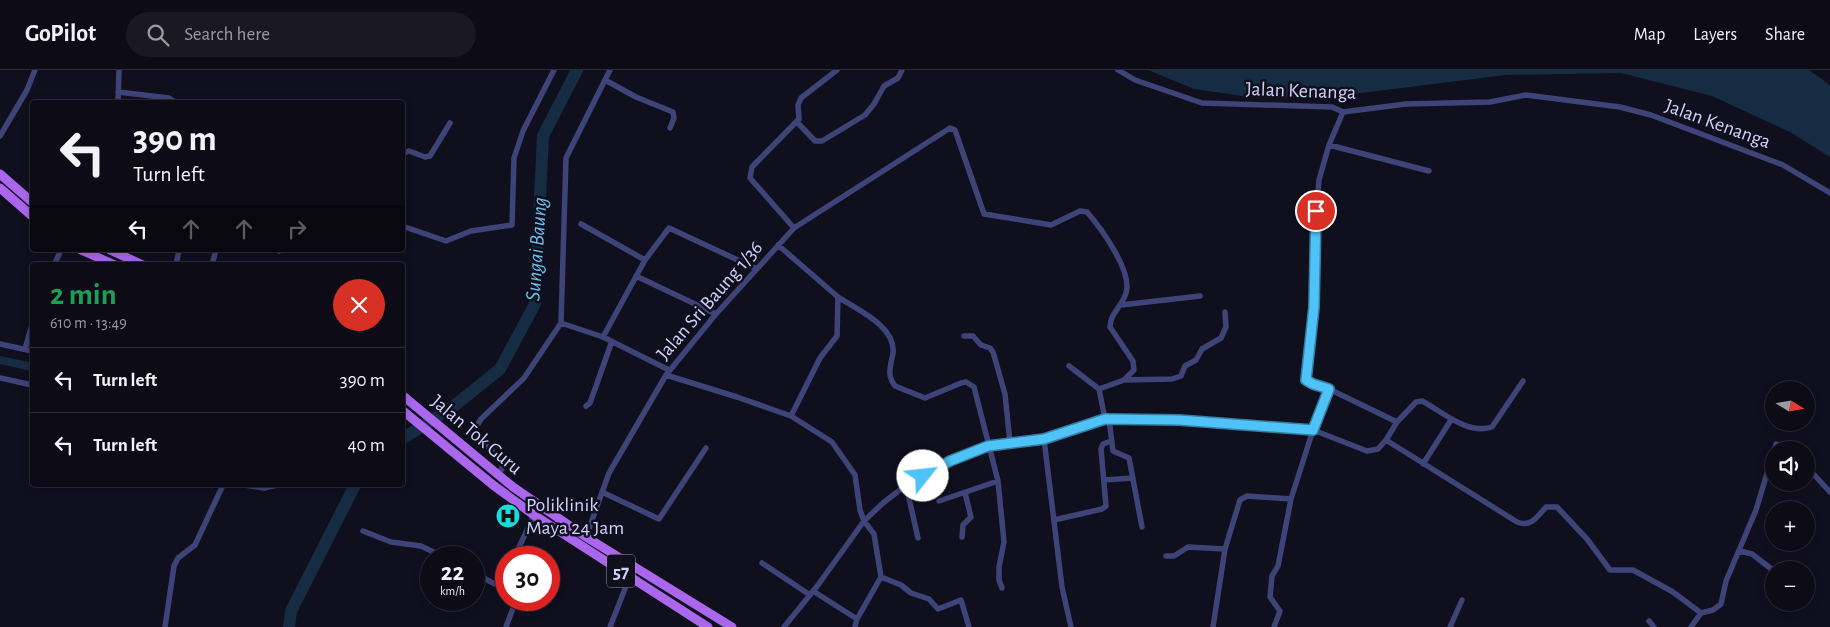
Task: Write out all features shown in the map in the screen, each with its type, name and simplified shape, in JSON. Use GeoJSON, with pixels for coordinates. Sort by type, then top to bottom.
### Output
{"type":"FeatureCollection","features":[{"type":"Feature","properties":{"kind":"main road"},"geometry":{"type":"LineString","coordinates":[[0,174],[30,200]]}},
{"type":"Feature","properties":{"kind":"main road"},"geometry":{"type":"LineString","coordinates":[[0,188],[30,214]]}},
{"type":"Feature","properties":{"kind":"main road"},"geometry":{"type":"LineString","coordinates":[[87,252],[109,262]]}},
{"type":"Feature","properties":{"kind":"main road"},"geometry":{"type":"LineString","coordinates":[[114,252],[136,262]]}},
{"type":"Feature","properties":{"kind":"main road","name":"Jalan Tok Guru"},"geometry":{"type":"LineString","coordinates":[[405,397],[496,474],[586,537],[732,627]]}},
{"type":"Feature","properties":{"kind":"main road","name":"Jalan Tok Guru"},"geometry":{"type":"LineString","coordinates":[[405,412],[493,485],[534,515],[708,627]]}},
{"type":"Feature","properties":{"kind":"street"},"geometry":{"type":"LineString","coordinates":[[0,136],[27,90],[35,70]]}},
{"type":"Feature","properties":{"kind":"street"},"geometry":{"type":"LineString","coordinates":[[118,100],[119,70]]}},
{"type":"Feature","properties":{"kind":"street"},"geometry":{"type":"LineString","coordinates":[[405,227],[446,241],[471,231],[512,225],[514,158],[523,131],[554,70]]}},
{"type":"Feature","properties":{"kind":"street"},"geometry":{"type":"LineString","coordinates":[[496,474],[502,469],[502,462],[477,436],[476,426],[524,378],[561,324],[566,158],[610,70]]}},
{"type":"Feature","properties":{"kind":"street"},"geometry":{"type":"LineString","coordinates":[[794,228],[750,178],[749,173],[752,167],[797,122],[800,117],[798,104],[801,98],[837,70]]}},
{"type":"Feature","properties":{"kind":"street"},"geometry":{"type":"LineString","coordinates":[[797,122],[815,141],[822,141],[865,115],[884,86],[898,78],[902,70]]}},
{"type":"Feature","properties":{"kind":"street","name":"Jalan Kenanga"},"geometry":{"type":"LineString","coordinates":[[1118,70],[1135,80],[1202,103],[1332,107],[1342,112],[1406,104],[1490,102],[1526,95],[1620,107],[1651,115],[1783,165],[1830,193]]}},
{"type":"Feature","properties":{"kind":"street"},"geometry":{"type":"LineString","coordinates":[[605,80],[636,97],[673,112],[674,118],[670,128]]}},
{"type":"Feature","properties":{"kind":"street"},"geometry":{"type":"LineString","coordinates":[[118,92],[169,98],[172,100]]}},
{"type":"Feature","properties":{"kind":"street"},"geometry":{"type":"LineString","coordinates":[[1342,112],[1329,145],[1319,180],[1315,227],[1314,307],[1306,380],[1397,422]]}},
{"type":"Feature","properties":{"kind":"street"},"geometry":{"type":"LineString","coordinates":[[405,153],[409,151],[425,157],[430,156],[450,123]]}},
{"type":"Feature","properties":{"kind":"street","name":"Jalan Sri Baung 1/36"},"geometry":{"type":"LineString","coordinates":[[586,537],[610,472],[668,373],[716,314],[794,228],[950,128],[953,129],[984,214],[1046,225],[1054,224],[1080,211],[1089,214],[1122,264],[1127,290],[1121,305]]}},
{"type":"Feature","properties":{"kind":"street"},"geometry":{"type":"LineString","coordinates":[[1329,145],[1429,171]]}},
{"type":"Feature","properties":{"kind":"street"},"geometry":{"type":"LineString","coordinates":[[581,224],[645,260]]}},
{"type":"Feature","properties":{"kind":"street"},"geometry":{"type":"LineString","coordinates":[[603,338],[645,260],[665,231],[671,228],[757,269]]}},
{"type":"Feature","properties":{"kind":"street"},"geometry":{"type":"LineString","coordinates":[[778,245],[838,297],[882,328],[888,335],[893,352],[889,374],[895,386],[925,398],[961,383],[966,382],[974,387],[998,481],[1004,542],[999,567],[999,580],[1002,588]]}},
{"type":"Feature","properties":{"kind":"street"},"geometry":{"type":"LineString","coordinates":[[636,276],[716,314]]}},
{"type":"Feature","properties":{"kind":"street"},"geometry":{"type":"LineString","coordinates":[[1124,380],[1133,372],[1133,362],[1110,325],[1111,316],[1121,305],[1200,296]]}},
{"type":"Feature","properties":{"kind":"street"},"geometry":{"type":"LineString","coordinates":[[791,416],[820,358],[837,336],[838,297]]}},
{"type":"Feature","properties":{"kind":"street"},"geometry":{"type":"LineString","coordinates":[[1099,389],[1124,380],[1172,379],[1180,376],[1185,366],[1196,360],[1202,349],[1221,338],[1226,327],[1225,312]]}},
{"type":"Feature","properties":{"kind":"street"},"geometry":{"type":"LineString","coordinates":[[561,324],[612,341],[668,373],[791,416],[832,442],[855,475],[860,510],[864,521],[874,534],[882,577],[857,619],[855,627]]}},
{"type":"Feature","properties":{"kind":"street"},"geometry":{"type":"LineString","coordinates":[[25,349],[30,332]]}},
{"type":"Feature","properties":{"kind":"street"},"geometry":{"type":"LineString","coordinates":[[964,336],[973,336],[981,345],[990,348],[994,352],[1005,394],[1010,443]]}},
{"type":"Feature","properties":{"kind":"street"},"geometry":{"type":"LineString","coordinates":[[586,406],[590,405],[612,341]]}},
{"type":"Feature","properties":{"kind":"street"},"geometry":{"type":"LineString","coordinates":[[0,344],[30,350]]}},
{"type":"Feature","properties":{"kind":"street"},"geometry":{"type":"LineString","coordinates":[[1069,366],[1099,389],[1114,453],[1129,458],[1142,528]]}},
{"type":"Feature","properties":{"kind":"street"},"geometry":{"type":"LineString","coordinates":[[0,378],[30,385]]}},
{"type":"Feature","properties":{"kind":"street"},"geometry":{"type":"LineString","coordinates":[[784,627],[812,593],[864,521],[906,485],[950,461],[988,446],[1044,439],[1107,419],[1179,420],[1313,430],[1367,451],[1376,449],[1386,440],[1397,422],[1419,401],[1424,402],[1451,420],[1481,430],[1492,427],[1523,381]]}},
{"type":"Feature","properties":{"kind":"street"},"geometry":{"type":"LineString","coordinates":[[1274,627],[1280,611],[1270,597],[1272,576],[1278,566],[1291,498],[1313,430],[1329,389]]}},
{"type":"Feature","properties":{"kind":"street"},"geometry":{"type":"LineString","coordinates":[[1424,464],[1451,420]]}},
{"type":"Feature","properties":{"kind":"street"},"geometry":{"type":"LineString","coordinates":[[1044,439],[1062,588],[1071,627]]}},
{"type":"Feature","properties":{"kind":"street"},"geometry":{"type":"LineString","coordinates":[[1386,440],[1523,525],[1533,522],[1546,507],[1557,508],[1587,539],[1610,570],[1633,570],[1673,592],[1701,613]]}},
{"type":"Feature","properties":{"kind":"street"},"geometry":{"type":"LineString","coordinates":[[1054,520],[1104,507],[1107,501],[1101,446],[1111,441]]}},
{"type":"Feature","properties":{"kind":"street"},"geometry":{"type":"LineString","coordinates":[[602,492],[659,518],[706,448]]}},
{"type":"Feature","properties":{"kind":"street"},"geometry":{"type":"LineString","coordinates":[[1815,476],[1830,492]]}},
{"type":"Feature","properties":{"kind":"street"},"geometry":{"type":"LineString","coordinates":[[1104,480],[1132,478]]}},
{"type":"Feature","properties":{"kind":"street"},"geometry":{"type":"LineString","coordinates":[[1691,627],[1701,613],[1713,610],[1721,604],[1726,581],[1756,510],[1765,480]]}},
{"type":"Feature","properties":{"kind":"street"},"geometry":{"type":"LineString","coordinates":[[939,501],[998,481]]}},
{"type":"Feature","properties":{"kind":"street"},"geometry":{"type":"LineString","coordinates":[[906,485],[918,538]]}},
{"type":"Feature","properties":{"kind":"street"},"geometry":{"type":"LineString","coordinates":[[165,627],[174,566],[178,558],[197,541],[222,487]]}},
{"type":"Feature","properties":{"kind":"street"},"geometry":{"type":"LineString","coordinates":[[962,536],[963,525],[970,518],[971,514],[965,493]]}},
{"type":"Feature","properties":{"kind":"street"},"geometry":{"type":"LineString","coordinates":[[1213,627],[1225,549],[1242,498],[1291,498]]}},
{"type":"Feature","properties":{"kind":"street"},"geometry":{"type":"LineString","coordinates":[[520,546],[534,515]]}},
{"type":"Feature","properties":{"kind":"street"},"geometry":{"type":"LineString","coordinates":[[363,531],[391,542],[421,546]]}},
{"type":"Feature","properties":{"kind":"street"},"geometry":{"type":"LineString","coordinates":[[1166,556],[1174,556],[1188,547],[1225,549]]}},
{"type":"Feature","properties":{"kind":"street"},"geometry":{"type":"LineString","coordinates":[[1740,551],[1754,555],[1765,564]]}},
{"type":"Feature","properties":{"kind":"street"},"geometry":{"type":"LineString","coordinates":[[762,563],[857,619]]}},
{"type":"Feature","properties":{"kind":"street"},"geometry":{"type":"LineString","coordinates":[[610,627],[630,576]]}},
{"type":"Feature","properties":{"kind":"street"},"geometry":{"type":"LineString","coordinates":[[882,577],[900,585],[911,593],[930,599],[938,609],[960,600],[969,627]]}},
{"type":"Feature","properties":{"kind":"street"},"geometry":{"type":"LineString","coordinates":[[1450,627],[1462,600]]}},
{"type":"Feature","properties":{"kind":"street"},"geometry":{"type":"LineString","coordinates":[[506,627],[512,611]]}},
{"type":"Feature","properties":{"kind":"street"},"geometry":{"type":"LineString","coordinates":[[1649,621],[1654,627]]}},
{"type":"Feature","properties":{"kind":"water"},"geometry":{"type":"Polygon","coordinates":[[[1148,70],[1809,70],[1830,85],[1830,157],[1790,132],[1712,96],[1621,73],[1506,75],[1337,96],[1256,98],[1194,89],[1148,70]]]}},
{"type":"Feature","properties":{"kind":"waterway","name":"Sungai Baung"},"geometry":{"type":"LineString","coordinates":[[405,437],[454,406],[500,369],[535,304],[543,136],[577,70]]}},
{"type":"Feature","properties":{"kind":"waterway"},"geometry":{"type":"LineString","coordinates":[[0,360],[30,367]]}},
{"type":"Feature","properties":{"kind":"waterway","name":"Sungai Baung"},"geometry":{"type":"LineString","coordinates":[[289,627],[291,611],[354,487]]}},
{"type":"Feature","properties":{"kind":"place","name":"Poliklinik Maya 24 Jam"},"geometry":{"type":"Point","coordinates":[508,516]}},
{"type":"Feature","properties":{"kind":"route"},"geometry":{"type":"LineString","coordinates":[[923,476],[950,461],[988,446],[1044,439],[1105,419],[1139,418],[1213,423],[1248,423],[1313,430],[1329,389],[1306,380],[1314,307],[1316,211]]}}]}
